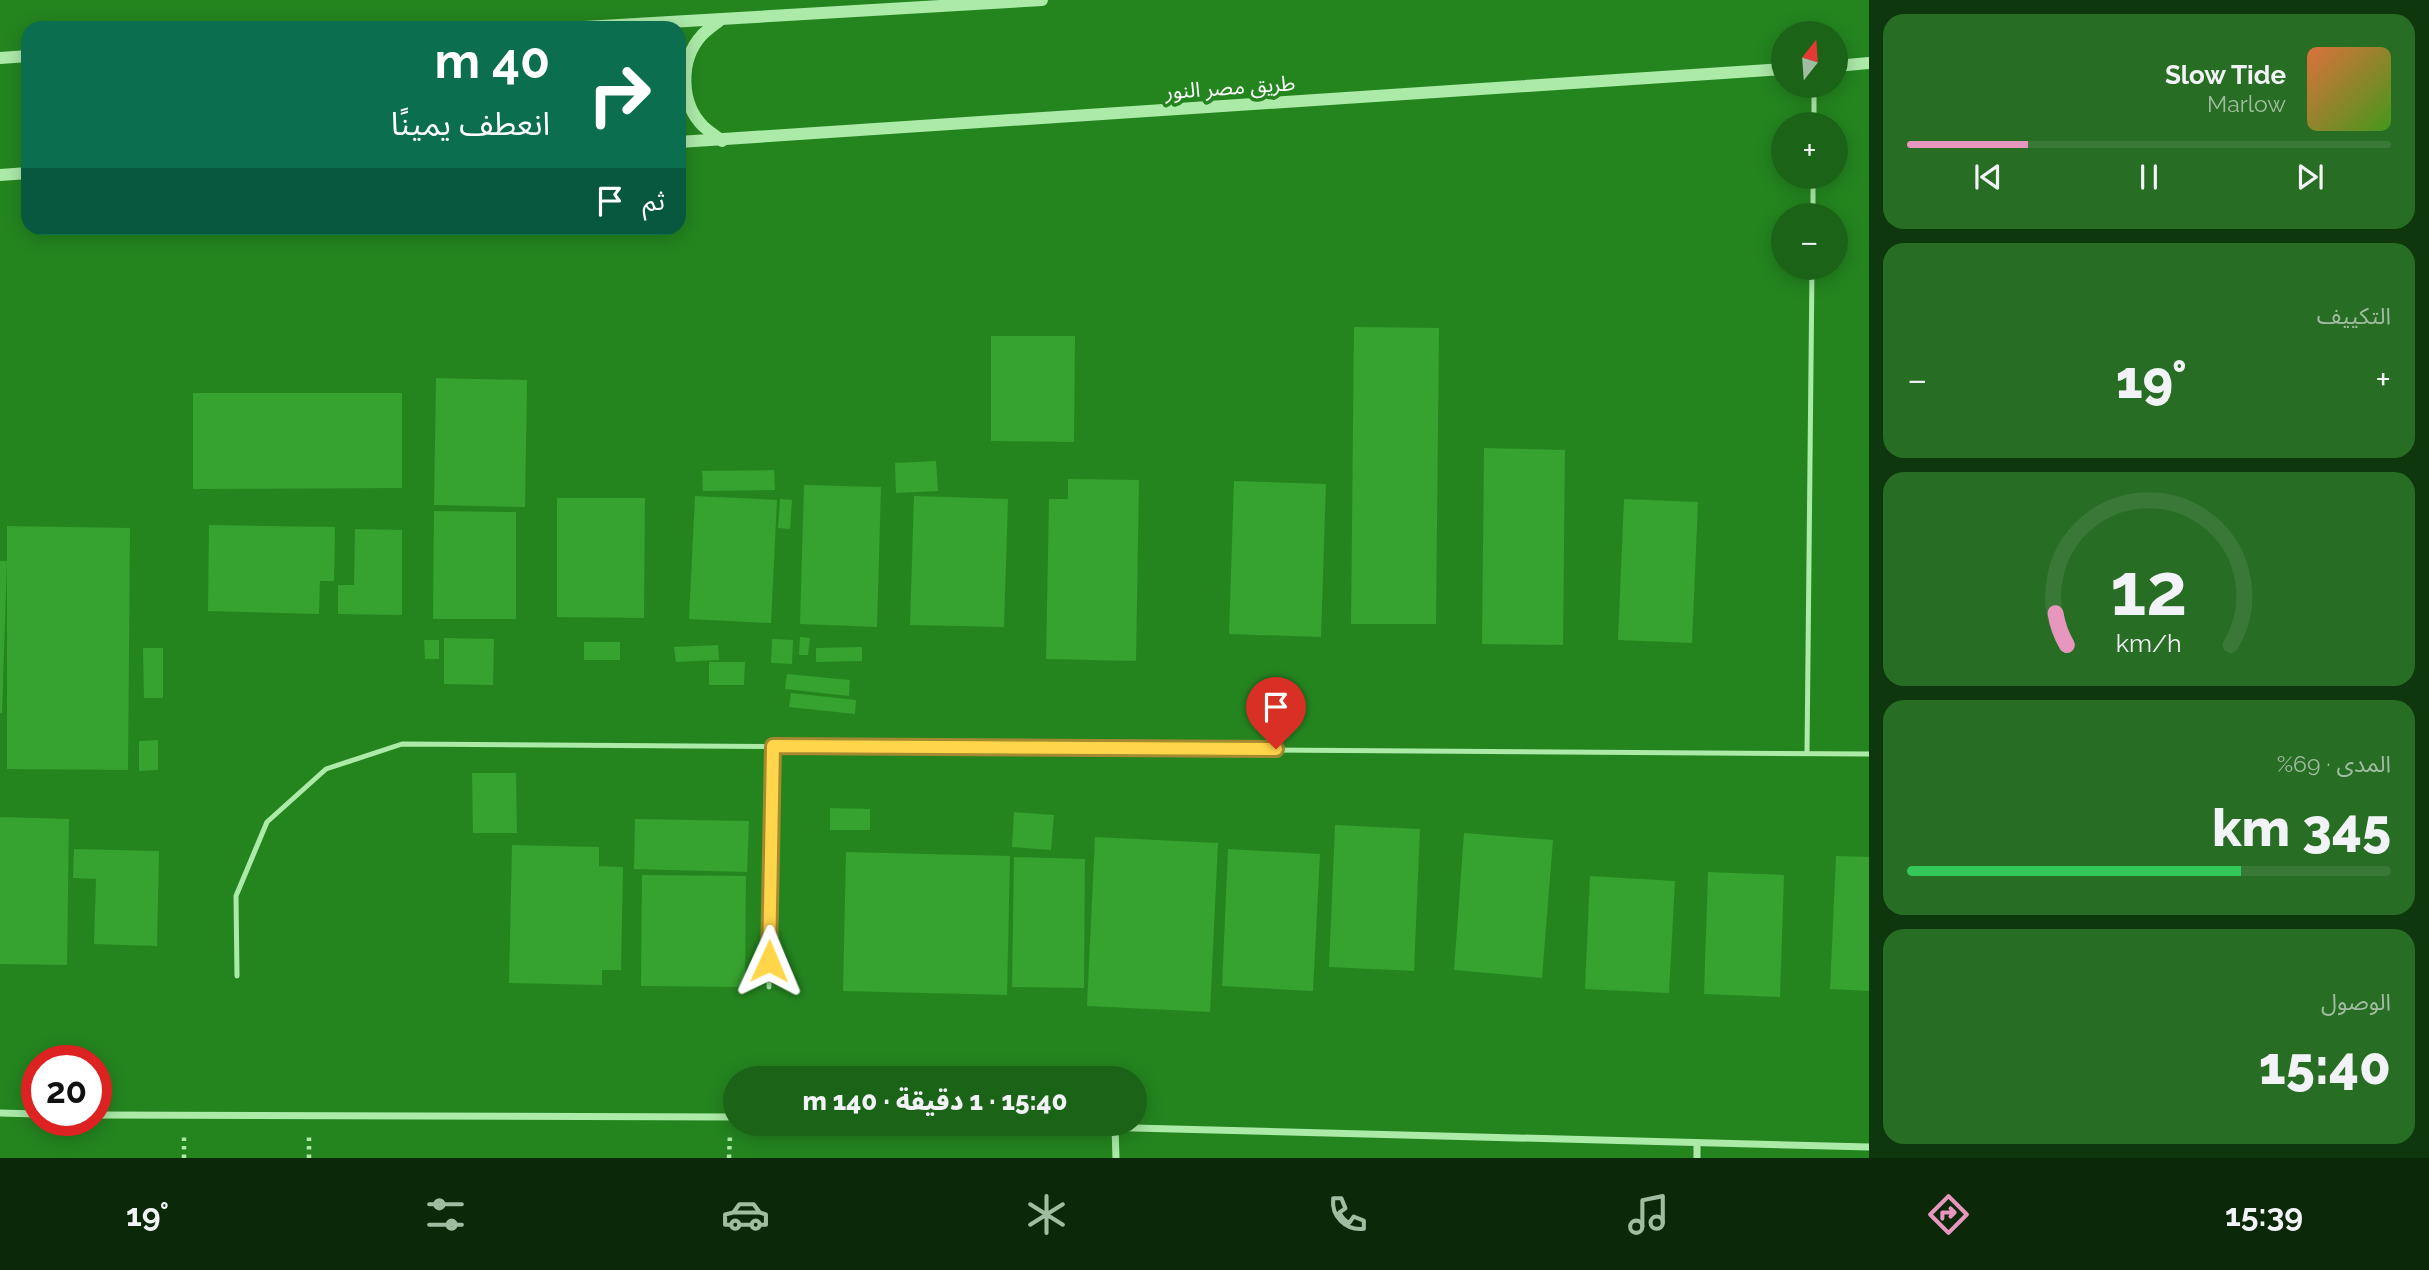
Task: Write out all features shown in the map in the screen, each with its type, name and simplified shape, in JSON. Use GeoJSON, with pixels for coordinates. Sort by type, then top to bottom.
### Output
{"type":"FeatureCollection","features":[{"type":"Feature","properties":{"kind":"street"},"geometry":{"type":"LineString","coordinates":[[686,23],[1042,0]]}},
{"type":"Feature","properties":{"kind":"street"},"geometry":{"type":"LineString","coordinates":[[686,73],[688,57],[701,36],[720,21]]}},
{"type":"Feature","properties":{"kind":"street"},"geometry":{"type":"LineString","coordinates":[[0,58],[21,56]]}},
{"type":"Feature","properties":{"kind":"street"},"geometry":{"type":"LineString","coordinates":[[1848,65],[1869,64]]}},
{"type":"Feature","properties":{"kind":"street","name":"طريق مصر النور"},"geometry":{"type":"LineString","coordinates":[[686,142],[1771,70]]}},
{"type":"Feature","properties":{"kind":"street"},"geometry":{"type":"LineString","coordinates":[[686,86],[690,105],[703,126],[722,141]]}},
{"type":"Feature","properties":{"kind":"street"},"geometry":{"type":"LineString","coordinates":[[0,175],[21,174]]}},
{"type":"Feature","properties":{"kind":"street"},"geometry":{"type":"LineString","coordinates":[[0,1113],[21,1114]]}},
{"type":"Feature","properties":{"kind":"street"},"geometry":{"type":"LineString","coordinates":[[112,1115],[723,1117]]}},
{"type":"Feature","properties":{"kind":"street"},"geometry":{"type":"LineString","coordinates":[[1147,1128],[1869,1147]]}},
{"type":"Feature","properties":{"kind":"street"},"geometry":{"type":"LineString","coordinates":[[1115,1136],[1116,1158]]}},
{"type":"Feature","properties":{"kind":"street"},"geometry":{"type":"LineString","coordinates":[[1697,1144],[1697,1158]]}},
{"type":"Feature","properties":{"kind":"lane"},"geometry":{"type":"LineString","coordinates":[[1807,753],[1812,280]]}},
{"type":"Feature","properties":{"kind":"lane"},"geometry":{"type":"LineString","coordinates":[[237,976],[236,896],[267,822],[326,769],[402,744],[1869,754]]}},
{"type":"Feature","properties":{"kind":"lane"},"geometry":{"type":"LineString","coordinates":[[769,987],[773,746]]}},
{"type":"Feature","properties":{"kind":"building"},"geometry":{"type":"Polygon","coordinates":[[[1354,327],[1439,328],[1436,624],[1351,624],[1354,327]]]}},
{"type":"Feature","properties":{"kind":"building"},"geometry":{"type":"Polygon","coordinates":[[[991,336],[1075,336],[1074,442],[991,441],[991,336]]]}},
{"type":"Feature","properties":{"kind":"building"},"geometry":{"type":"Polygon","coordinates":[[[436,378],[527,380],[525,507],[434,505],[436,378]]]}},
{"type":"Feature","properties":{"kind":"building"},"geometry":{"type":"Polygon","coordinates":[[[193,393],[402,393],[402,488],[193,489],[193,393]]]}},
{"type":"Feature","properties":{"kind":"building"},"geometry":{"type":"Polygon","coordinates":[[[1484,448],[1565,450],[1563,645],[1482,644],[1484,448]]]}},
{"type":"Feature","properties":{"kind":"building"},"geometry":{"type":"Polygon","coordinates":[[[936,461],[938,491],[896,493],[895,463],[936,461]]]}},
{"type":"Feature","properties":{"kind":"building"},"geometry":{"type":"Polygon","coordinates":[[[774,470],[775,490],[703,491],[702,471],[774,470]]]}},
{"type":"Feature","properties":{"kind":"building"},"geometry":{"type":"Polygon","coordinates":[[[1068,479],[1139,480],[1136,661],[1046,659],[1049,499],[1068,499],[1068,479]]]}},
{"type":"Feature","properties":{"kind":"building"},"geometry":{"type":"Polygon","coordinates":[[[1234,481],[1326,484],[1321,637],[1229,634],[1234,481]]]}},
{"type":"Feature","properties":{"kind":"building"},"geometry":{"type":"Polygon","coordinates":[[[804,485],[881,487],[877,627],[800,624],[804,485]]]}},
{"type":"Feature","properties":{"kind":"building"},"geometry":{"type":"Polygon","coordinates":[[[695,496],[777,500],[771,623],[689,619],[695,496]]]}},
{"type":"Feature","properties":{"kind":"building"},"geometry":{"type":"Polygon","coordinates":[[[914,496],[1008,499],[1004,627],[910,625],[914,496]]]}},
{"type":"Feature","properties":{"kind":"building"},"geometry":{"type":"Polygon","coordinates":[[[557,498],[645,498],[644,618],[557,617],[557,498]]]}},
{"type":"Feature","properties":{"kind":"building"},"geometry":{"type":"Polygon","coordinates":[[[780,499],[792,500],[790,529],[778,528],[780,499]]]}},
{"type":"Feature","properties":{"kind":"building"},"geometry":{"type":"Polygon","coordinates":[[[1624,499],[1698,502],[1692,643],[1618,640],[1624,499]]]}},
{"type":"Feature","properties":{"kind":"building"},"geometry":{"type":"Polygon","coordinates":[[[434,511],[516,512],[516,619],[433,619],[434,511]]]}},
{"type":"Feature","properties":{"kind":"building"},"geometry":{"type":"Polygon","coordinates":[[[209,525],[335,527],[334,581],[320,581],[319,614],[208,611],[209,525]]]}},
{"type":"Feature","properties":{"kind":"building"},"geometry":{"type":"Polygon","coordinates":[[[7,526],[130,528],[128,770],[7,769],[7,526]]]}},
{"type":"Feature","properties":{"kind":"building"},"geometry":{"type":"Polygon","coordinates":[[[355,529],[402,530],[402,615],[338,614],[338,585],[354,585],[355,529]]]}},
{"type":"Feature","properties":{"kind":"building"},"geometry":{"type":"Polygon","coordinates":[[[0,561],[7,561],[2,713],[0,713],[0,561]]]}},
{"type":"Feature","properties":{"kind":"building"},"geometry":{"type":"Polygon","coordinates":[[[800,637],[810,638],[808,655],[799,655],[800,637]]]}},
{"type":"Feature","properties":{"kind":"building"},"geometry":{"type":"Polygon","coordinates":[[[444,638],[494,639],[493,685],[444,684],[444,638]]]}},
{"type":"Feature","properties":{"kind":"building"},"geometry":{"type":"Polygon","coordinates":[[[772,639],[793,640],[792,664],[771,663],[772,639]]]}},
{"type":"Feature","properties":{"kind":"building"},"geometry":{"type":"Polygon","coordinates":[[[424,640],[439,640],[439,659],[425,659],[424,640]]]}},
{"type":"Feature","properties":{"kind":"building"},"geometry":{"type":"Polygon","coordinates":[[[584,642],[620,642],[620,660],[584,660],[584,642]]]}},
{"type":"Feature","properties":{"kind":"building"},"geometry":{"type":"Polygon","coordinates":[[[718,645],[719,660],[676,662],[674,647],[718,645]]]}},
{"type":"Feature","properties":{"kind":"building"},"geometry":{"type":"Polygon","coordinates":[[[862,647],[862,661],[816,662],[816,648],[862,647]]]}},
{"type":"Feature","properties":{"kind":"building"},"geometry":{"type":"Polygon","coordinates":[[[143,648],[163,648],[163,698],[144,698],[143,648]]]}},
{"type":"Feature","properties":{"kind":"building"},"geometry":{"type":"Polygon","coordinates":[[[709,662],[745,662],[744,685],[709,685],[709,662]]]}},
{"type":"Feature","properties":{"kind":"building"},"geometry":{"type":"Polygon","coordinates":[[[787,674],[850,680],[849,696],[785,689],[787,674]]]}},
{"type":"Feature","properties":{"kind":"building"},"geometry":{"type":"Polygon","coordinates":[[[791,693],[856,700],[855,714],[789,707],[791,693]]]}},
{"type":"Feature","properties":{"kind":"building"},"geometry":{"type":"Polygon","coordinates":[[[158,740],[158,770],[139,771],[139,741],[158,740]]]}},
{"type":"Feature","properties":{"kind":"building"},"geometry":{"type":"Polygon","coordinates":[[[472,773],[516,773],[517,833],[473,833],[472,773]]]}},
{"type":"Feature","properties":{"kind":"building"},"geometry":{"type":"Polygon","coordinates":[[[830,808],[870,809],[870,830],[830,830],[830,808]]]}},
{"type":"Feature","properties":{"kind":"building"},"geometry":{"type":"Polygon","coordinates":[[[1014,812],[1054,815],[1051,850],[1012,847],[1014,812]]]}},
{"type":"Feature","properties":{"kind":"building"},"geometry":{"type":"Polygon","coordinates":[[[0,817],[69,819],[67,965],[0,964],[0,817]]]}},
{"type":"Feature","properties":{"kind":"building"},"geometry":{"type":"Polygon","coordinates":[[[635,819],[749,821],[747,872],[634,869],[635,819]]]}},
{"type":"Feature","properties":{"kind":"building"},"geometry":{"type":"Polygon","coordinates":[[[1335,825],[1420,829],[1414,971],[1329,967],[1335,825]]]}},
{"type":"Feature","properties":{"kind":"building"},"geometry":{"type":"Polygon","coordinates":[[[1464,833],[1553,840],[1542,978],[1454,970],[1464,833]]]}},
{"type":"Feature","properties":{"kind":"building"},"geometry":{"type":"Polygon","coordinates":[[[1095,837],[1218,843],[1210,1012],[1087,1006],[1095,837]]]}},
{"type":"Feature","properties":{"kind":"building"},"geometry":{"type":"Polygon","coordinates":[[[512,845],[599,847],[599,866],[623,867],[621,970],[602,970],[602,985],[509,983],[512,845]]]}},
{"type":"Feature","properties":{"kind":"building"},"geometry":{"type":"Polygon","coordinates":[[[74,849],[159,851],[157,946],[94,944],[96,879],[73,878],[74,849]]]}},
{"type":"Feature","properties":{"kind":"building"},"geometry":{"type":"Polygon","coordinates":[[[1228,849],[1320,854],[1313,991],[1222,986],[1228,849]]]}},
{"type":"Feature","properties":{"kind":"building"},"geometry":{"type":"Polygon","coordinates":[[[846,852],[1010,856],[1007,995],[843,991],[846,852]]]}},
{"type":"Feature","properties":{"kind":"building"},"geometry":{"type":"Polygon","coordinates":[[[1836,856],[1869,857],[1869,991],[1830,989],[1836,856]]]}},
{"type":"Feature","properties":{"kind":"building"},"geometry":{"type":"Polygon","coordinates":[[[1014,857],[1085,859],[1084,988],[1012,987],[1014,857]]]}},
{"type":"Feature","properties":{"kind":"building"},"geometry":{"type":"Polygon","coordinates":[[[1708,872],[1784,875],[1780,997],[1704,994],[1708,872]]]}},
{"type":"Feature","properties":{"kind":"building"},"geometry":{"type":"Polygon","coordinates":[[[642,875],[746,876],[745,987],[641,986],[642,875]]]}},
{"type":"Feature","properties":{"kind":"building"},"geometry":{"type":"Polygon","coordinates":[[[1590,876],[1675,881],[1669,993],[1585,989],[1590,876]]]}},
{"type":"Feature","properties":{"kind":"route"},"geometry":{"type":"LineString","coordinates":[[769,961],[773,746],[1276,749]]}}]}
